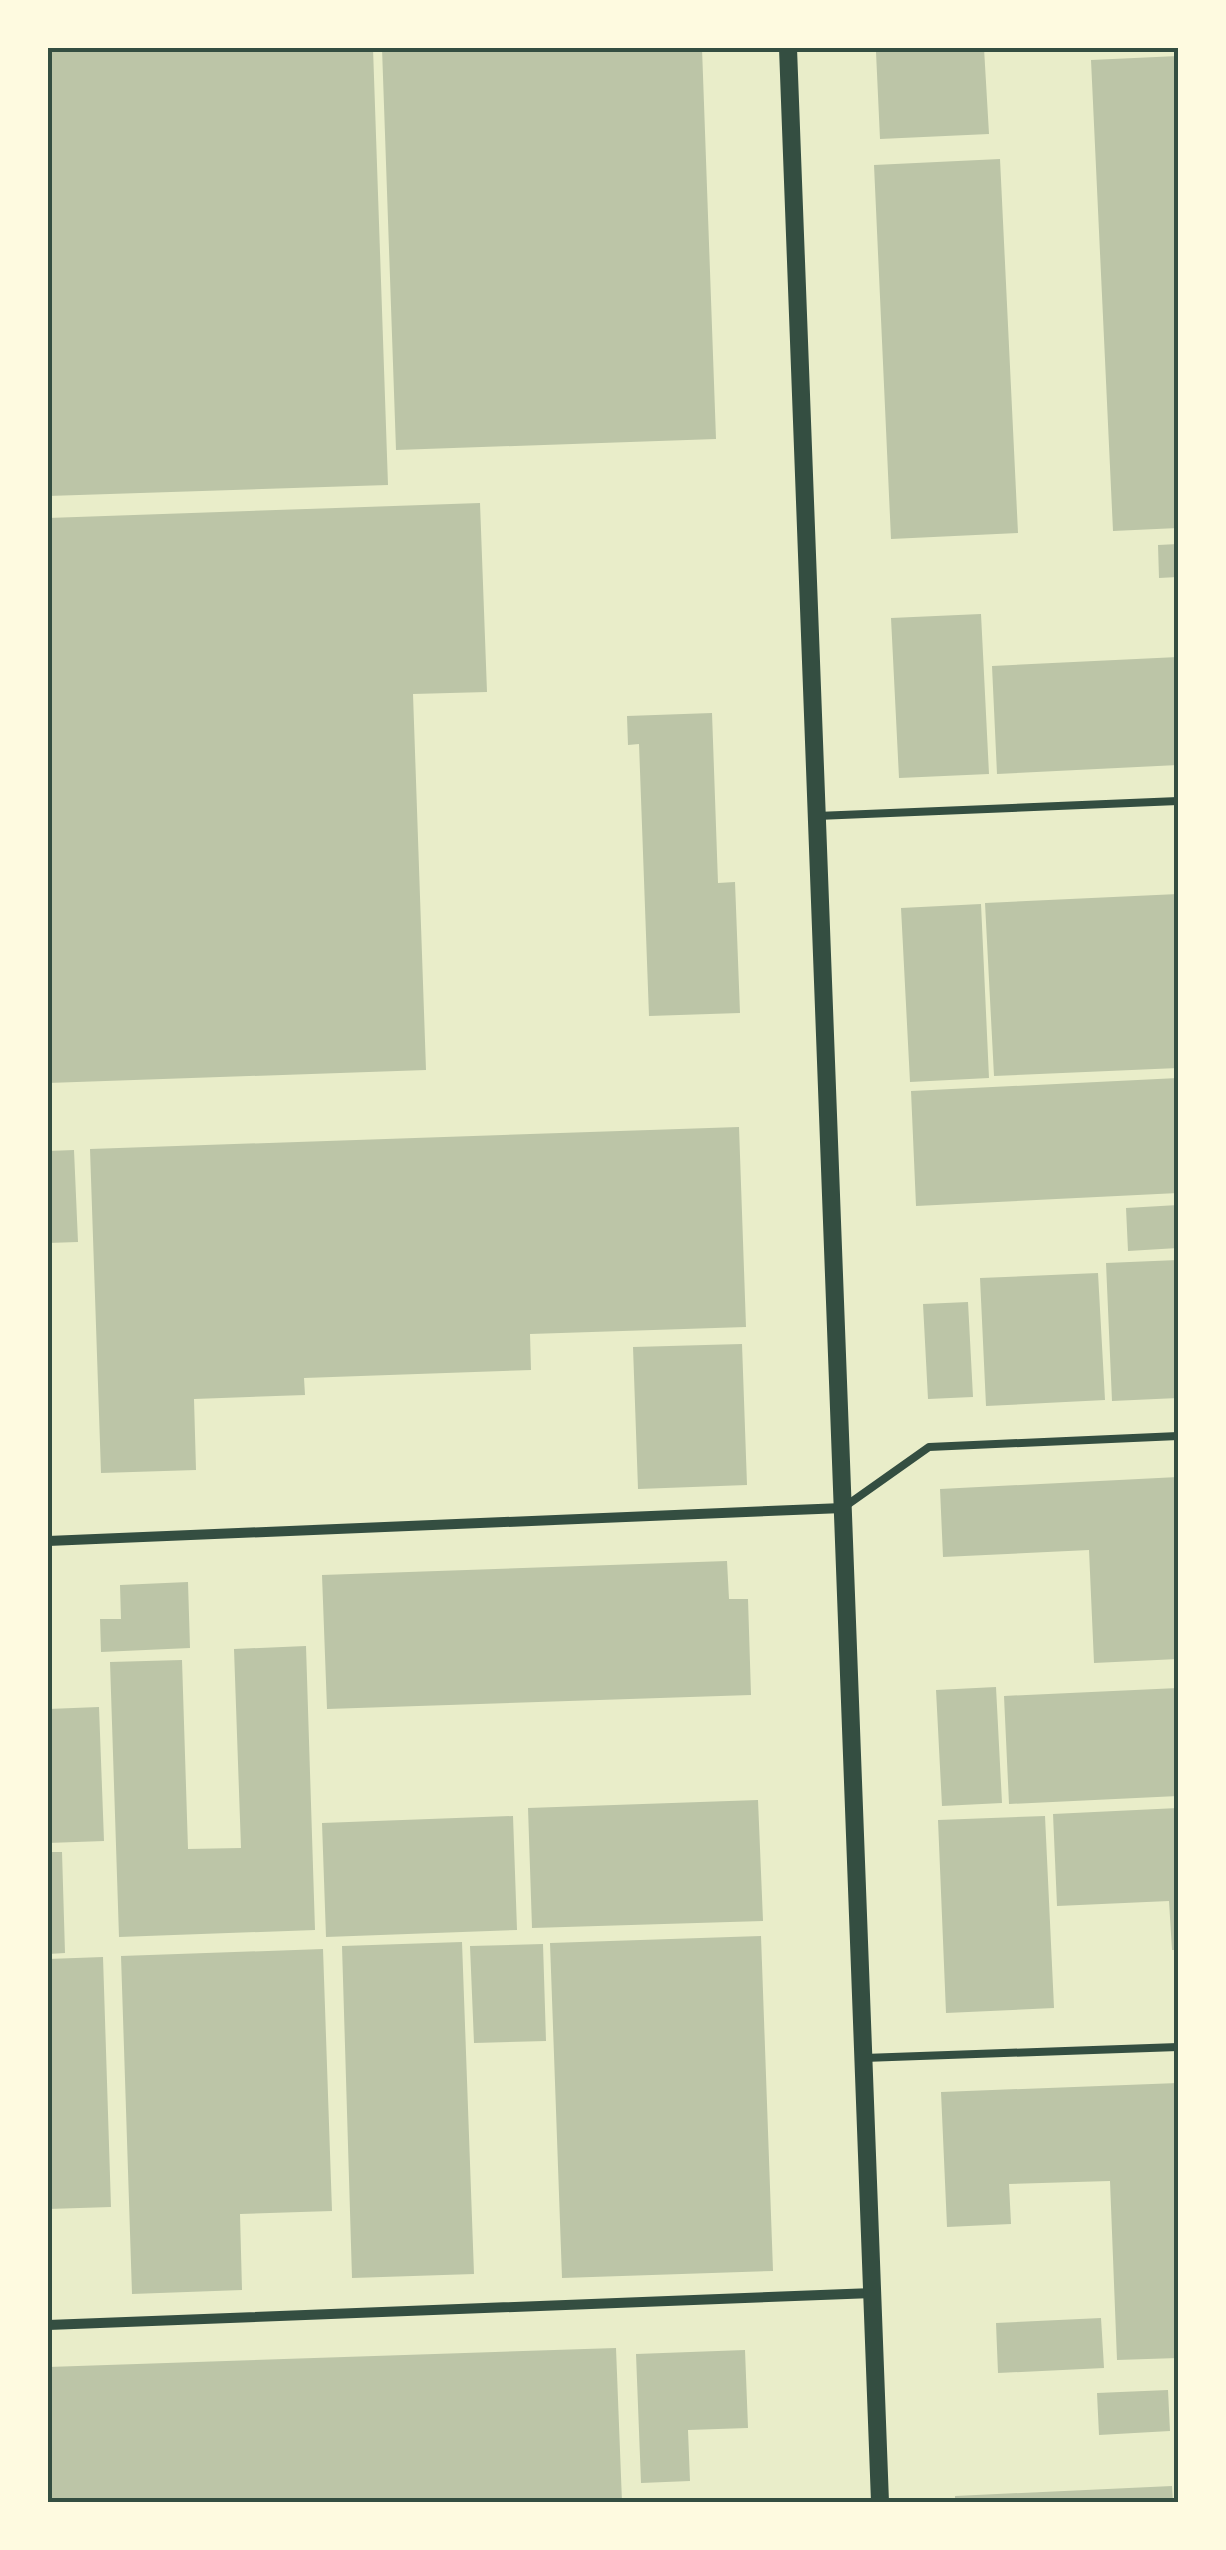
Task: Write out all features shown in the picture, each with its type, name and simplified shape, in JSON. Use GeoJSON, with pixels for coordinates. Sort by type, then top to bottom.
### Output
{"type":"FeatureCollection","features":[{"type":"Feature","properties":{"kind":"street"},"geometry":{"type":"LineString","coordinates":[[788,48],[880,2502]]}},
{"type":"Feature","properties":{"kind":"street"},"geometry":{"type":"LineString","coordinates":[[48,1542],[843,1508]]}},
{"type":"Feature","properties":{"kind":"street"},"geometry":{"type":"LineString","coordinates":[[48,2325],[873,2294]]}},
{"type":"Feature","properties":{"kind":"lane"},"geometry":{"type":"LineString","coordinates":[[818,816],[1178,801]]}},
{"type":"Feature","properties":{"kind":"lane"},"geometry":{"type":"LineString","coordinates":[[843,1508],[929,1447],[1178,1436]]}},
{"type":"Feature","properties":{"kind":"lane"},"geometry":{"type":"LineString","coordinates":[[864,2058],[1178,2047]]}},
{"type":"Feature","properties":{"kind":"building"},"geometry":{"type":"Polygon","coordinates":[[[48,48],[373,48],[388,485],[48,496],[48,48]]]}},
{"type":"Feature","properties":{"kind":"building"},"geometry":{"type":"Polygon","coordinates":[[[382,48],[702,48],[716,439],[396,450],[382,48]]]}},
{"type":"Feature","properties":{"kind":"building"},"geometry":{"type":"Polygon","coordinates":[[[984,48],[989,134],[880,139],[876,52],[984,48]]]}},
{"type":"Feature","properties":{"kind":"building"},"geometry":{"type":"Polygon","coordinates":[[[1178,56],[1178,528],[1113,531],[1091,60],[1178,56]]]}},
{"type":"Feature","properties":{"kind":"building"},"geometry":{"type":"Polygon","coordinates":[[[1000,159],[1018,533],[891,539],[874,165],[1000,159]]]}},
{"type":"Feature","properties":{"kind":"building"},"geometry":{"type":"Polygon","coordinates":[[[480,503],[487,692],[413,694],[426,1070],[48,1083],[48,518],[480,503]]]}},
{"type":"Feature","properties":{"kind":"building"},"geometry":{"type":"Polygon","coordinates":[[[1178,544],[1178,577],[1159,578],[1158,545],[1178,544]]]}},
{"type":"Feature","properties":{"kind":"building"},"geometry":{"type":"Polygon","coordinates":[[[981,614],[989,774],[899,778],[891,618],[981,614]]]}},
{"type":"Feature","properties":{"kind":"building"},"geometry":{"type":"Polygon","coordinates":[[[1178,657],[1178,765],[997,774],[992,666],[1178,657]]]}},
{"type":"Feature","properties":{"kind":"building"},"geometry":{"type":"Polygon","coordinates":[[[712,713],[718,883],[735,882],[740,1013],[649,1016],[639,744],[628,745],[627,716],[712,713]]]}},
{"type":"Feature","properties":{"kind":"building"},"geometry":{"type":"Polygon","coordinates":[[[1178,894],[1178,1068],[994,1076],[985,903],[1178,894]]]}},
{"type":"Feature","properties":{"kind":"building"},"geometry":{"type":"Polygon","coordinates":[[[981,904],[989,1078],[910,1082],[901,908],[981,904]]]}},
{"type":"Feature","properties":{"kind":"building"},"geometry":{"type":"Polygon","coordinates":[[[1178,1078],[1178,1193],[916,1206],[911,1091],[1178,1078]]]}},
{"type":"Feature","properties":{"kind":"building"},"geometry":{"type":"Polygon","coordinates":[[[739,1127],[746,1327],[530,1334],[531,1370],[304,1378],[305,1395],[194,1399],[196,1470],[101,1473],[90,1149],[739,1127]]]}},
{"type":"Feature","properties":{"kind":"building"},"geometry":{"type":"Polygon","coordinates":[[[74,1150],[78,1242],[48,1243],[48,1151],[74,1150]]]}},
{"type":"Feature","properties":{"kind":"building"},"geometry":{"type":"Polygon","coordinates":[[[1178,1205],[1178,1248],[1128,1251],[1126,1208],[1178,1205]]]}},
{"type":"Feature","properties":{"kind":"building"},"geometry":{"type":"Polygon","coordinates":[[[1178,1260],[1178,1398],[1112,1401],[1106,1263],[1178,1260]]]}},
{"type":"Feature","properties":{"kind":"building"},"geometry":{"type":"Polygon","coordinates":[[[1098,1273],[1105,1400],[986,1406],[980,1278],[1098,1273]]]}},
{"type":"Feature","properties":{"kind":"building"},"geometry":{"type":"Polygon","coordinates":[[[968,1302],[973,1397],[928,1399],[923,1304],[968,1302]]]}},
{"type":"Feature","properties":{"kind":"building"},"geometry":{"type":"Polygon","coordinates":[[[742,1344],[747,1485],[638,1489],[633,1347],[742,1344]]]}},
{"type":"Feature","properties":{"kind":"building"},"geometry":{"type":"Polygon","coordinates":[[[1178,1477],[1178,1659],[1094,1663],[1089,1550],[943,1557],[940,1489],[1178,1477]]]}},
{"type":"Feature","properties":{"kind":"building"},"geometry":{"type":"Polygon","coordinates":[[[727,1561],[729,1599],[748,1599],[751,1695],[327,1709],[322,1575],[727,1561]]]}},
{"type":"Feature","properties":{"kind":"building"},"geometry":{"type":"Polygon","coordinates":[[[188,1582],[190,1648],[101,1652],[100,1619],[121,1619],[120,1585],[188,1582]]]}},
{"type":"Feature","properties":{"kind":"building"},"geometry":{"type":"Polygon","coordinates":[[[306,1646],[315,1930],[119,1937],[110,1662],[182,1660],[188,1849],[241,1848],[234,1649],[306,1646]]]}},
{"type":"Feature","properties":{"kind":"building"},"geometry":{"type":"Polygon","coordinates":[[[996,1687],[1002,1803],[942,1806],[936,1690],[996,1687]]]}},
{"type":"Feature","properties":{"kind":"building"},"geometry":{"type":"Polygon","coordinates":[[[1178,1688],[1178,1796],[1009,1804],[1004,1696],[1178,1688]]]}},
{"type":"Feature","properties":{"kind":"building"},"geometry":{"type":"Polygon","coordinates":[[[99,1707],[104,1841],[48,1843],[48,1709],[99,1707]]]}},
{"type":"Feature","properties":{"kind":"building"},"geometry":{"type":"Polygon","coordinates":[[[758,1800],[763,1921],[532,1928],[528,1808],[758,1800]]]}},
{"type":"Feature","properties":{"kind":"building"},"geometry":{"type":"Polygon","coordinates":[[[1178,1808],[1178,1950],[1172,1950],[1169,1901],[1057,1906],[1053,1814],[1178,1808]]]}},
{"type":"Feature","properties":{"kind":"building"},"geometry":{"type":"Polygon","coordinates":[[[513,1816],[517,1930],[326,1937],[322,1823],[513,1816]]]}},
{"type":"Feature","properties":{"kind":"building"},"geometry":{"type":"Polygon","coordinates":[[[1045,1816],[1054,2008],[946,2013],[938,1820],[1045,1816]]]}},
{"type":"Feature","properties":{"kind":"building"},"geometry":{"type":"Polygon","coordinates":[[[48,1852],[62,1852],[65,1953],[48,1954],[48,1852]]]}},
{"type":"Feature","properties":{"kind":"building"},"geometry":{"type":"Polygon","coordinates":[[[761,1936],[773,2271],[562,2278],[550,1943],[761,1936]]]}},
{"type":"Feature","properties":{"kind":"building"},"geometry":{"type":"Polygon","coordinates":[[[462,1942],[474,2274],[352,2278],[342,1946],[462,1942]]]}},
{"type":"Feature","properties":{"kind":"building"},"geometry":{"type":"Polygon","coordinates":[[[543,1944],[546,2041],[474,2043],[470,1946],[543,1944]]]}},
{"type":"Feature","properties":{"kind":"building"},"geometry":{"type":"Polygon","coordinates":[[[323,1949],[332,2211],[240,2214],[242,2290],[132,2294],[121,1956],[323,1949]]]}},
{"type":"Feature","properties":{"kind":"building"},"geometry":{"type":"Polygon","coordinates":[[[103,1957],[111,2207],[48,2209],[48,1959],[103,1957]]]}},
{"type":"Feature","properties":{"kind":"building"},"geometry":{"type":"Polygon","coordinates":[[[1178,2083],[1178,2358],[1117,2360],[1110,2181],[1009,2184],[1011,2224],[947,2227],[941,2092],[1178,2083]]]}},
{"type":"Feature","properties":{"kind":"building"},"geometry":{"type":"Polygon","coordinates":[[[1101,2318],[1104,2368],[998,2373],[996,2323],[1101,2318]]]}},
{"type":"Feature","properties":{"kind":"building"},"geometry":{"type":"Polygon","coordinates":[[[616,2348],[622,2502],[48,2502],[48,2367],[616,2348]]]}},
{"type":"Feature","properties":{"kind":"building"},"geometry":{"type":"Polygon","coordinates":[[[745,2350],[748,2428],[688,2430],[690,2481],[641,2483],[636,2354],[745,2350]]]}},
{"type":"Feature","properties":{"kind":"building"},"geometry":{"type":"Polygon","coordinates":[[[1168,2390],[1170,2431],[1099,2435],[1097,2393],[1168,2390]]]}},
{"type":"Feature","properties":{"kind":"building"},"geometry":{"type":"Polygon","coordinates":[[[1172,2486],[1173,2502],[955,2502],[955,2496],[1172,2486]]]}}]}
